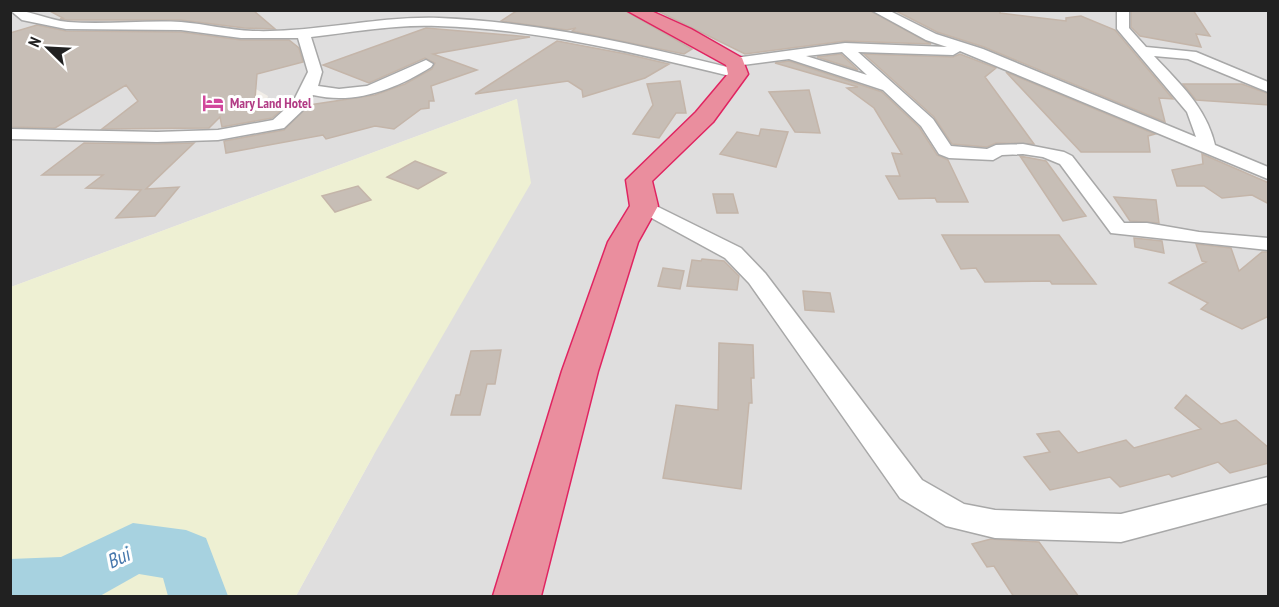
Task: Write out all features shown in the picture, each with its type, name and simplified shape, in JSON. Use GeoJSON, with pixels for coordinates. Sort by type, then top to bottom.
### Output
{"type":"FeatureCollection","features":[{"type":"Feature","properties":{"kind":"highway"},"geometry":{"type":"LineString","coordinates":[[517,597],[580,371],[623,242],[644,206],[639,180],[712,112],[736,68],[685,33],[634,10]]}},
{"type":"Feature","properties":{"kind":"street"},"geometry":{"type":"LineString","coordinates":[[16,10],[35,21],[65,27],[187,26],[217,32],[268,35],[375,24],[438,22],[495,28],[736,68],[845,47],[978,52]]}},
{"type":"Feature","properties":{"kind":"street"},"geometry":{"type":"LineString","coordinates":[[877,10],[932,37],[978,52],[1269,173]]}},
{"type":"Feature","properties":{"kind":"street"},"geometry":{"type":"LineString","coordinates":[[1123,10],[1120,24],[1123,29],[1194,110],[1202,126],[1207,149]]}},
{"type":"Feature","properties":{"kind":"street"},"geometry":{"type":"LineString","coordinates":[[10,134],[145,137],[218,135],[278,124],[299,105],[309,90],[315,72],[303,32]]}},
{"type":"Feature","properties":{"kind":"street"},"geometry":{"type":"LineString","coordinates":[[845,47],[927,123],[945,150],[955,154],[993,155],[996,150],[1033,150],[1056,154],[1066,160],[1108,219],[1118,229],[1147,229],[1199,238],[1269,244]]}},
{"type":"Feature","properties":{"kind":"street"},"geometry":{"type":"LineString","coordinates":[[1143,51],[1191,55],[1269,87]]}},
{"type":"Feature","properties":{"kind":"street"},"geometry":{"type":"LineString","coordinates":[[790,56],[836,69],[890,89]]}},
{"type":"Feature","properties":{"kind":"street"},"geometry":{"type":"LineString","coordinates":[[299,105],[330,96],[368,90],[398,80],[426,64]]}},
{"type":"Feature","properties":{"kind":"street"},"geometry":{"type":"LineString","coordinates":[[309,90],[330,96]]}},
{"type":"Feature","properties":{"kind":"street"},"geometry":{"type":"LineString","coordinates":[[644,206],[733,253],[757,278],[912,489],[957,516],[995,524],[1121,528],[1269,489]]}},
{"type":"Feature","properties":{"kind":"shaded area"},"geometry":{"type":"Polygon","coordinates":[[[11,11],[1268,11],[1268,596],[296,596],[373,456],[517,99],[11,287],[11,11]],[[254,88],[237,114],[265,108],[268,96],[254,88]]]}},
{"type":"Feature","properties":{"kind":"green space"},"geometry":{"type":"Polygon","coordinates":[[[517,99],[531,183],[373,456],[296,596],[11,596],[11,287],[517,99]]]}},
{"type":"Feature","properties":{"kind":"building"},"geometry":{"type":"Polygon","coordinates":[[[48,10],[254,11],[275,29],[244,28],[181,20],[68,20],[60,19],[63,18],[48,10]]]}},
{"type":"Feature","properties":{"kind":"building"},"geometry":{"type":"Polygon","coordinates":[[[518,10],[624,10],[692,49],[684,54],[572,31],[576,28],[567,30],[501,21],[518,10]]]}},
{"type":"Feature","properties":{"kind":"building"},"geometry":{"type":"Polygon","coordinates":[[[656,10],[869,10],[931,44],[845,41],[745,54],[656,10]]]}},
{"type":"Feature","properties":{"kind":"building"},"geometry":{"type":"Polygon","coordinates":[[[894,10],[1000,10],[1000,13],[1066,21],[1066,18],[1081,16],[1115,30],[1173,99],[1159,98],[1165,122],[984,47],[937,32],[894,10]]]}},
{"type":"Feature","properties":{"kind":"building"},"geometry":{"type":"Polygon","coordinates":[[[1131,10],[1193,10],[1210,36],[1196,34],[1201,47],[1140,36],[1131,27],[1131,10]]]}},
{"type":"Feature","properties":{"kind":"building"},"geometry":{"type":"Polygon","coordinates":[[[37,25],[66,31],[181,32],[241,40],[289,40],[299,48],[303,62],[257,74],[254,111],[286,106],[272,118],[222,127],[220,117],[209,128],[102,129],[138,101],[126,85],[55,128],[10,127],[10,33],[37,25]]]}},
{"type":"Feature","properties":{"kind":"building"},"geometry":{"type":"Polygon","coordinates":[[[426,28],[530,37],[433,54],[477,70],[431,86],[434,101],[429,101],[429,108],[421,109],[394,129],[375,126],[326,139],[323,135],[226,153],[224,141],[284,130],[309,105],[375,95],[405,84],[432,69],[435,63],[425,58],[369,83],[323,65],[426,28]]]}},
{"type":"Feature","properties":{"kind":"building"},"geometry":{"type":"Polygon","coordinates":[[[557,41],[669,64],[645,78],[583,97],[582,90],[568,81],[475,94],[557,41]]]}},
{"type":"Feature","properties":{"kind":"building"},"geometry":{"type":"Polygon","coordinates":[[[841,54],[858,70],[817,57],[841,54]]]}},
{"type":"Feature","properties":{"kind":"building"},"geometry":{"type":"Polygon","coordinates":[[[864,54],[953,57],[960,54],[996,68],[985,77],[1034,144],[996,143],[987,147],[952,144],[934,117],[864,54]]]}},
{"type":"Feature","properties":{"kind":"building"},"geometry":{"type":"Polygon","coordinates":[[[789,61],[882,92],[919,127],[937,155],[948,160],[968,202],[937,202],[935,198],[899,199],[886,176],[900,176],[892,153],[902,154],[874,108],[847,88],[858,87],[775,63],[789,61]]]}},
{"type":"Feature","properties":{"kind":"building"},"geometry":{"type":"Polygon","coordinates":[[[1006,72],[1155,134],[1148,136],[1150,152],[1081,152],[1006,72]]]}},
{"type":"Feature","properties":{"kind":"building"},"geometry":{"type":"Polygon","coordinates":[[[680,81],[686,113],[676,113],[659,138],[633,134],[653,105],[647,84],[680,81]]]}},
{"type":"Feature","properties":{"kind":"building"},"geometry":{"type":"Polygon","coordinates":[[[1183,84],[1242,84],[1269,94],[1269,105],[1196,100],[1183,84]]]}},
{"type":"Feature","properties":{"kind":"building"},"geometry":{"type":"Polygon","coordinates":[[[809,90],[820,133],[795,132],[769,92],[809,90]]]}},
{"type":"Feature","properties":{"kind":"building"},"geometry":{"type":"Polygon","coordinates":[[[761,129],[788,132],[776,167],[720,154],[737,132],[759,136],[761,129]]]}},
{"type":"Feature","properties":{"kind":"building"},"geometry":{"type":"Polygon","coordinates":[[[84,143],[194,143],[146,189],[179,187],[155,216],[116,218],[141,190],[86,188],[103,175],[42,175],[84,143]]]}},
{"type":"Feature","properties":{"kind":"building"},"geometry":{"type":"Polygon","coordinates":[[[1202,154],[1269,183],[1269,204],[1252,195],[1222,198],[1204,186],[1177,186],[1172,170],[1203,164],[1202,154]]]}},
{"type":"Feature","properties":{"kind":"building"},"geometry":{"type":"Polygon","coordinates":[[[1020,156],[1046,161],[1086,216],[1063,221],[1020,156]]]}},
{"type":"Feature","properties":{"kind":"building"},"geometry":{"type":"Polygon","coordinates":[[[415,161],[446,173],[418,189],[387,177],[415,161]]]}},
{"type":"Feature","properties":{"kind":"building"},"geometry":{"type":"Polygon","coordinates":[[[358,186],[371,200],[335,212],[322,196],[358,186]]]}},
{"type":"Feature","properties":{"kind":"building"},"geometry":{"type":"Polygon","coordinates":[[[713,194],[733,194],[738,213],[717,213],[713,194]]]}},
{"type":"Feature","properties":{"kind":"building"},"geometry":{"type":"Polygon","coordinates":[[[1114,197],[1156,200],[1159,223],[1130,221],[1114,197]]]}},
{"type":"Feature","properties":{"kind":"building"},"geometry":{"type":"Polygon","coordinates":[[[942,235],[1059,235],[1096,284],[1052,284],[1050,281],[985,282],[976,268],[961,269],[942,235]]]}},
{"type":"Feature","properties":{"kind":"building"},"geometry":{"type":"Polygon","coordinates":[[[1134,238],[1162,241],[1164,253],[1135,247],[1134,238]]]}},
{"type":"Feature","properties":{"kind":"building"},"geometry":{"type":"Polygon","coordinates":[[[1196,244],[1231,248],[1239,271],[1262,252],[1269,252],[1269,316],[1242,329],[1201,309],[1208,303],[1169,283],[1206,262],[1202,261],[1196,244]]]}},
{"type":"Feature","properties":{"kind":"building"},"geometry":{"type":"Polygon","coordinates":[[[702,259],[724,261],[739,276],[737,290],[687,286],[692,260],[701,261],[702,259]]]}},
{"type":"Feature","properties":{"kind":"building"},"geometry":{"type":"Polygon","coordinates":[[[663,268],[684,271],[680,289],[658,286],[663,268]]]}},
{"type":"Feature","properties":{"kind":"building"},"geometry":{"type":"Polygon","coordinates":[[[803,291],[830,293],[834,312],[805,310],[803,291]]]}},
{"type":"Feature","properties":{"kind":"building"},"geometry":{"type":"Polygon","coordinates":[[[719,343],[753,345],[752,403],[749,403],[741,489],[663,478],[676,405],[718,410],[719,343]]]}},
{"type":"Feature","properties":{"kind":"building"},"geometry":{"type":"Polygon","coordinates":[[[501,350],[495,384],[487,384],[480,415],[451,415],[456,395],[460,395],[471,351],[501,350]]]}},
{"type":"Feature","properties":{"kind":"building"},"geometry":{"type":"Polygon","coordinates":[[[1186,395],[1221,424],[1236,420],[1269,448],[1269,463],[1230,473],[1218,462],[1172,477],[1169,474],[1120,487],[1110,477],[1050,490],[1024,457],[1050,452],[1037,434],[1059,431],[1078,453],[1126,440],[1134,448],[1201,429],[1175,408],[1186,395]]]}},
{"type":"Feature","properties":{"kind":"building"},"geometry":{"type":"Polygon","coordinates":[[[991,539],[1039,542],[1079,597],[1014,597],[994,566],[987,567],[972,544],[991,539]]]}},
{"type":"Feature","properties":{"kind":"waterway","name":"Bui"},"geometry":{"type":"LineString","coordinates":[[10,587],[67,584],[133,548],[186,556],[198,596]]}},
{"type":"Feature","properties":{"kind":"place","name":"Mary Land Hotel"},"geometry":{"type":"Point","coordinates":[213,103]}}]}
